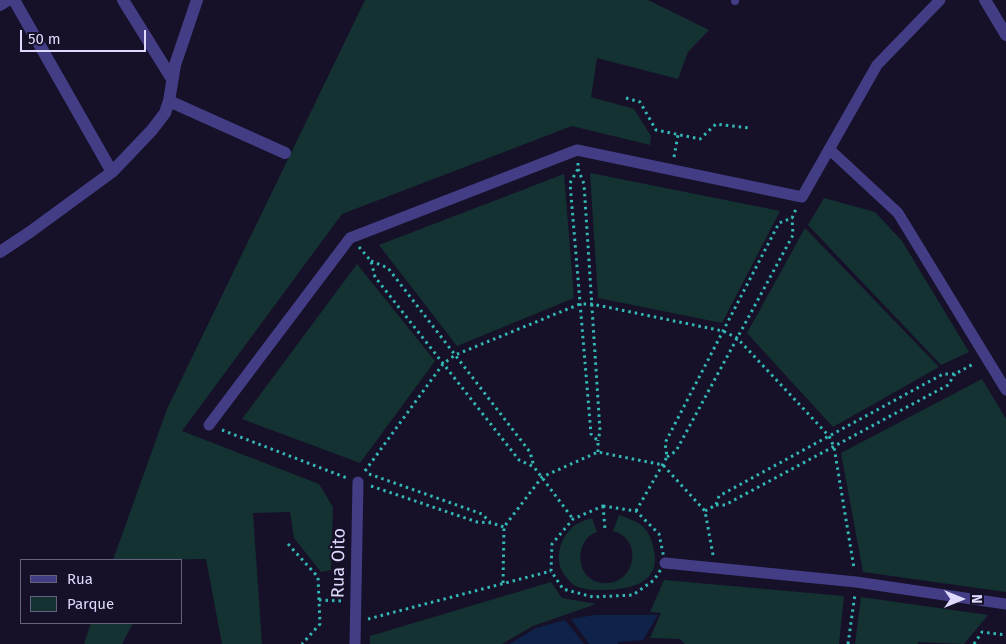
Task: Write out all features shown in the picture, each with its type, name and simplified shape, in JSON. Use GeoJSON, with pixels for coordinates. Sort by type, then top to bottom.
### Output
{"type":"FeatureCollection","features":[{"type":"Feature","properties":{"kind":"street"},"geometry":{"type":"LineString","coordinates":[[0,5],[8,0]]}},
{"type":"Feature","properties":{"kind":"street"},"geometry":{"type":"LineString","coordinates":[[14,0],[112,172]]}},
{"type":"Feature","properties":{"kind":"street"},"geometry":{"type":"LineString","coordinates":[[123,0],[172,79]]}},
{"type":"Feature","properties":{"kind":"street"},"geometry":{"type":"LineString","coordinates":[[0,252],[112,172],[152,130],[165,113],[169,102],[175,65],[197,0]]}},
{"type":"Feature","properties":{"kind":"street"},"geometry":{"type":"LineString","coordinates":[[209,425],[350,238],[577,150],[802,197],[877,66],[940,0]]}},
{"type":"Feature","properties":{"kind":"street"},"geometry":{"type":"LineString","coordinates":[[985,0],[1006,35]]}},
{"type":"Feature","properties":{"kind":"street"},"geometry":{"type":"LineString","coordinates":[[169,102],[285,153]]}},
{"type":"Feature","properties":{"kind":"street"},"geometry":{"type":"LineString","coordinates":[[829,149],[898,213],[1006,390]]}},
{"type":"Feature","properties":{"kind":"street","name":"Rua Oito"},"geometry":{"type":"LineString","coordinates":[[354,644],[361,477]]}},
{"type":"Feature","properties":{"kind":"street"},"geometry":{"type":"LineString","coordinates":[[665,563],[856,582],[1006,604]]}},
{"type":"Feature","properties":{"kind":"path"},"geometry":{"type":"LineString","coordinates":[[626,98],[640,102],[656,130],[700,139],[716,124],[748,128]]}},
{"type":"Feature","properties":{"kind":"path"},"geometry":{"type":"LineString","coordinates":[[672,170],[678,135]]}},
{"type":"Feature","properties":{"kind":"path"},"geometry":{"type":"LineString","coordinates":[[577,150],[578,169],[584,184],[600,432],[598,452]]}},
{"type":"Feature","properties":{"kind":"path"},"geometry":{"type":"LineString","coordinates":[[578,169],[570,183],[591,434],[598,442]]}},
{"type":"Feature","properties":{"kind":"path"},"geometry":{"type":"LineString","coordinates":[[636,511],[667,457],[676,451],[793,235],[792,218],[802,197]]}},
{"type":"Feature","properties":{"kind":"path"},"geometry":{"type":"LineString","coordinates":[[667,457],[665,444],[779,224],[792,218]]}},
{"type":"Feature","properties":{"kind":"path"},"geometry":{"type":"LineString","coordinates":[[350,238],[371,261],[388,268],[530,452],[534,467],[573,518]]}},
{"type":"Feature","properties":{"kind":"path"},"geometry":{"type":"LineString","coordinates":[[371,261],[375,277],[443,364],[519,460],[534,467]]}},
{"type":"Feature","properties":{"kind":"path"},"geometry":{"type":"LineString","coordinates":[[492,523],[482,514],[361,477],[443,364],[455,355],[580,304],[592,304],[724,331],[737,338],[829,436],[834,447],[856,582],[848,644]]}},
{"type":"Feature","properties":{"kind":"path"},"geometry":{"type":"LineString","coordinates":[[716,505],[719,496],[943,374],[955,374],[986,357]]}},
{"type":"Feature","properties":{"kind":"path"},"geometry":{"type":"LineString","coordinates":[[705,511],[716,505],[725,505],[948,385],[955,374]]}},
{"type":"Feature","properties":{"kind":"path"},"geometry":{"type":"LineString","coordinates":[[503,583],[504,527],[542,477],[598,452],[663,465],[705,511],[716,568]]}},
{"type":"Feature","properties":{"kind":"path"},"geometry":{"type":"LineString","coordinates":[[603,506],[605,529]]}},
{"type":"Feature","properties":{"kind":"path"},"geometry":{"type":"LineString","coordinates":[[603,506],[636,511],[659,534],[665,563],[654,580],[632,595],[593,597],[563,590],[551,571],[552,544],[573,518],[603,506]]}},
{"type":"Feature","properties":{"kind":"path"},"geometry":{"type":"LineString","coordinates":[[288,544],[318,577],[320,624],[302,644]]}},
{"type":"Feature","properties":{"kind":"path"},"geometry":{"type":"LineString","coordinates":[[355,622],[551,571]]}},
{"type":"Feature","properties":{"kind":"path"},"geometry":{"type":"LineString","coordinates":[[319,600],[356,601]]}},
{"type":"Feature","properties":{"kind":"path"},"geometry":{"type":"LineString","coordinates":[[974,644],[982,632],[1006,635]]}},
{"type":"Feature","properties":{"kind":"green space"},"geometry":{"type":"Polygon","coordinates":[[[365,0],[648,0],[709,30],[688,52],[678,79],[597,58],[591,97],[634,109],[651,136],[650,145],[572,126],[342,214],[182,431],[319,484],[333,507],[331,570],[321,572],[294,538],[290,512],[253,513],[262,644],[222,644],[206,559],[113,559],[167,409],[365,0]]]}},
{"type":"Feature","properties":{"kind":"green space"},"geometry":{"type":"Polygon","coordinates":[[[590,173],[780,211],[722,323],[598,298],[590,173]]]}},
{"type":"Feature","properties":{"kind":"green space"},"geometry":{"type":"Polygon","coordinates":[[[564,174],[574,298],[457,346],[379,245],[564,174]]]}},
{"type":"Feature","properties":{"kind":"green space"},"geometry":{"type":"Polygon","coordinates":[[[824,198],[875,212],[902,241],[969,352],[941,365],[808,225],[824,198]]]}},
{"type":"Feature","properties":{"kind":"green space"},"geometry":{"type":"Polygon","coordinates":[[[805,228],[939,367],[833,427],[747,333],[805,228]]]}},
{"type":"Feature","properties":{"kind":"green space"},"geometry":{"type":"Polygon","coordinates":[[[357,264],[435,361],[360,463],[242,419],[357,264]]]}},
{"type":"Feature","properties":{"kind":"green space"},"geometry":{"type":"Polygon","coordinates":[[[982,379],[1006,419],[1006,592],[863,572],[841,453],[982,379]]]}},
{"type":"Feature","properties":{"kind":"green space"},"geometry":{"type":"Polygon","coordinates":[[[619,515],[633,520],[647,530],[654,550],[655,561],[653,570],[641,582],[624,588],[592,590],[574,585],[562,571],[559,550],[561,543],[574,526],[592,518],[597,532],[589,536],[584,543],[580,559],[586,575],[602,583],[613,582],[622,578],[628,570],[632,562],[632,552],[629,543],[623,536],[613,531],[619,515]]]}},
{"type":"Feature","properties":{"kind":"green space"},"geometry":{"type":"Polygon","coordinates":[[[664,580],[844,596],[839,644],[685,644],[680,639],[650,638],[661,613],[650,612],[664,580]]]}},
{"type":"Feature","properties":{"kind":"green space"},"geometry":{"type":"Polygon","coordinates":[[[551,582],[562,598],[596,604],[533,626],[502,644],[370,644],[370,636],[551,582]]]}},
{"type":"Feature","properties":{"kind":"green space"},"geometry":{"type":"Polygon","coordinates":[[[861,597],[988,615],[964,644],[918,642],[918,644],[855,644],[861,597]]]}},
{"type":"Feature","properties":{"kind":"green space"},"geometry":{"type":"Polygon","coordinates":[[[91,624],[132,624],[122,644],[84,644],[91,624]]]}},
{"type":"Feature","properties":{"kind":"water"},"geometry":{"type":"Polygon","coordinates":[[[594,615],[658,615],[643,640],[618,642],[618,644],[589,644],[571,619],[594,615]]]}},
{"type":"Feature","properties":{"kind":"water"},"geometry":{"type":"Polygon","coordinates":[[[565,620],[584,644],[509,644],[536,628],[565,620]]]}}]}
